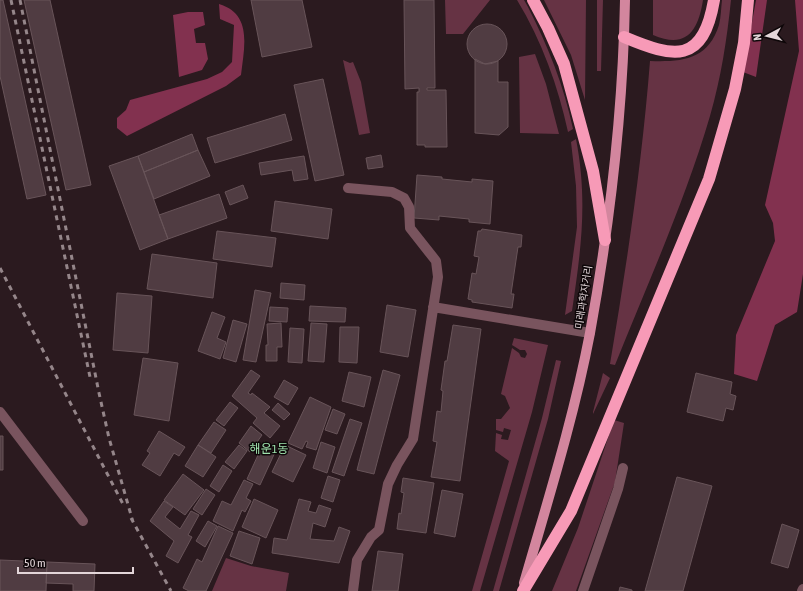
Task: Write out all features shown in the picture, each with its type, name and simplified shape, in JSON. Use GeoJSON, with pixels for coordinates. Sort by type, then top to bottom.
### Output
{"type":"FeatureCollection","features":[{"type":"Feature","properties":{"kind":"highway"},"geometry":{"type":"LineString","coordinates":[[533,0],[548,28],[564,64],[593,171],[605,240]]}},
{"type":"Feature","properties":{"kind":"highway"},"geometry":{"type":"LineString","coordinates":[[624,37],[656,50],[667,52],[687,50],[694,46],[707,27],[714,0]]}},
{"type":"Feature","properties":{"kind":"highway"},"geometry":{"type":"LineString","coordinates":[[523,591],[570,511],[709,179],[735,89],[744,43],[748,0]]}},
{"type":"Feature","properties":{"kind":"main road","name":"미래과학자거리"},"geometry":{"type":"LineString","coordinates":[[523,591],[563,447],[590,333],[605,240],[621,97],[624,0]]}},
{"type":"Feature","properties":{"kind":"street"},"geometry":{"type":"LineString","coordinates":[[348,188],[392,192],[404,198],[408,207],[410,228],[436,261],[438,277],[413,439],[397,465],[388,484],[378,530],[371,537],[357,560],[353,591]]}},
{"type":"Feature","properties":{"kind":"street"},"geometry":{"type":"LineString","coordinates":[[433,307],[590,333]]}},
{"type":"Feature","properties":{"kind":"street"},"geometry":{"type":"LineString","coordinates":[[0,412],[83,521]]}},
{"type":"Feature","properties":{"kind":"street"},"geometry":{"type":"LineString","coordinates":[[583,591],[618,490],[623,468]]}},
{"type":"Feature","properties":{"kind":"shaded area"},"geometry":{"type":"Polygon","coordinates":[[[445,0],[490,0],[463,34],[446,34],[445,0]]]}},
{"type":"Feature","properties":{"kind":"shaded area"},"geometry":{"type":"Polygon","coordinates":[[[517,0],[524,0],[555,66],[573,129],[568,132],[548,64],[534,31],[517,0]]]}},
{"type":"Feature","properties":{"kind":"shaded area"},"geometry":{"type":"Polygon","coordinates":[[[544,0],[586,0],[585,100],[571,55],[544,0]]]}},
{"type":"Feature","properties":{"kind":"shaded area"},"geometry":{"type":"Polygon","coordinates":[[[597,0],[603,0],[601,71],[597,71],[597,0]]]}},
{"type":"Feature","properties":{"kind":"shaded area"},"geometry":{"type":"Polygon","coordinates":[[[653,0],[703,0],[698,21],[694,29],[682,39],[664,39],[653,35],[653,0]]]}},
{"type":"Feature","properties":{"kind":"shaded area"},"geometry":{"type":"Polygon","coordinates":[[[722,0],[731,0],[723,58],[710,116],[666,242],[615,365],[610,364],[633,213],[643,137],[650,61],[673,61],[701,52],[708,46],[714,37],[719,25],[722,0]]]}},
{"type":"Feature","properties":{"kind":"shaded area"},"geometry":{"type":"Polygon","coordinates":[[[756,0],[767,0],[756,77],[743,72],[756,0]]]}},
{"type":"Feature","properties":{"kind":"shaded area"},"geometry":{"type":"Polygon","coordinates":[[[795,0],[803,0],[803,274],[797,312],[775,325],[757,381],[734,374],[736,335],[775,241],[773,223],[765,205],[799,51],[795,0]]]}},
{"type":"Feature","properties":{"kind":"shaded area"},"geometry":{"type":"Polygon","coordinates":[[[219,4],[230,9],[242,24],[244,33],[244,54],[241,75],[226,86],[127,136],[117,128],[117,118],[126,110],[130,100],[207,79],[222,72],[232,62],[234,25],[220,19],[219,4]]]}},
{"type":"Feature","properties":{"kind":"shaded area"},"geometry":{"type":"Polygon","coordinates":[[[188,12],[203,12],[205,25],[194,29],[196,43],[205,43],[208,59],[202,70],[179,77],[173,15],[188,12]]]}},
{"type":"Feature","properties":{"kind":"shaded area"},"geometry":{"type":"Polygon","coordinates":[[[535,54],[546,84],[559,134],[520,133],[519,57],[535,54]]]}},
{"type":"Feature","properties":{"kind":"shaded area"},"geometry":{"type":"Polygon","coordinates":[[[343,60],[350,63],[353,62],[361,82],[370,133],[359,135],[343,60]]]}},
{"type":"Feature","properties":{"kind":"shaded area"},"geometry":{"type":"Polygon","coordinates":[[[576,139],[582,183],[582,225],[572,311],[565,315],[577,227],[576,186],[571,142],[576,139]]]}},
{"type":"Feature","properties":{"kind":"shaded area"},"geometry":{"type":"Polygon","coordinates":[[[514,338],[548,345],[532,412],[480,591],[472,591],[509,461],[495,451],[496,433],[502,435],[501,439],[508,440],[511,430],[504,428],[503,432],[496,430],[496,419],[501,419],[510,408],[505,396],[501,394],[512,348],[519,353],[521,357],[525,358],[527,354],[525,350],[520,350],[512,345],[514,338]]]}},
{"type":"Feature","properties":{"kind":"shaded area"},"geometry":{"type":"Polygon","coordinates":[[[556,360],[561,361],[548,419],[499,591],[493,591],[542,418],[556,360]]]}},
{"type":"Feature","properties":{"kind":"shaded area"},"geometry":{"type":"Polygon","coordinates":[[[603,373],[610,378],[593,414],[593,412],[603,373]]]}},
{"type":"Feature","properties":{"kind":"shaded area"},"geometry":{"type":"Polygon","coordinates":[[[614,420],[624,423],[615,482],[576,591],[552,591],[578,528],[614,420]]]}},
{"type":"Feature","properties":{"kind":"shaded area"},"geometry":{"type":"Polygon","coordinates":[[[226,558],[251,566],[289,573],[286,591],[212,591],[226,558]]]}},
{"type":"Feature","properties":{"kind":"building"},"geometry":{"type":"Polygon","coordinates":[[[0,0],[3,0],[46,195],[27,199],[0,76],[0,0]]]}},
{"type":"Feature","properties":{"kind":"building"},"geometry":{"type":"Polygon","coordinates":[[[24,0],[50,0],[91,185],[66,190],[24,0]]]}},
{"type":"Feature","properties":{"kind":"building"},"geometry":{"type":"Polygon","coordinates":[[[251,0],[302,0],[312,47],[262,57],[251,0]]]}},
{"type":"Feature","properties":{"kind":"building"},"geometry":{"type":"Polygon","coordinates":[[[404,0],[434,0],[435,88],[427,88],[427,90],[446,90],[447,147],[425,147],[425,145],[417,145],[417,92],[419,92],[419,88],[405,89],[404,0]]]}},
{"type":"Feature","properties":{"kind":"building"},"geometry":{"type":"Polygon","coordinates":[[[487,24],[495,26],[501,30],[505,36],[507,44],[505,52],[501,58],[495,62],[487,64],[479,62],[473,58],[469,52],[467,44],[469,36],[473,30],[479,26],[487,24]]]}},
{"type":"Feature","properties":{"kind":"building"},"geometry":{"type":"Polygon","coordinates":[[[475,59],[485,64],[498,61],[498,82],[508,82],[508,127],[499,135],[475,133],[475,59]]]}},
{"type":"Feature","properties":{"kind":"building"},"geometry":{"type":"Polygon","coordinates":[[[323,79],[344,175],[315,181],[294,85],[323,79]]]}},
{"type":"Feature","properties":{"kind":"building"},"geometry":{"type":"Polygon","coordinates":[[[285,114],[292,140],[215,163],[207,138],[285,114]]]}},
{"type":"Feature","properties":{"kind":"building"},"geometry":{"type":"Polygon","coordinates":[[[192,134],[198,150],[144,172],[138,156],[192,134]]]}},
{"type":"Feature","properties":{"kind":"building"},"geometry":{"type":"Polygon","coordinates":[[[198,150],[210,176],[154,199],[144,172],[198,150]]]}},
{"type":"Feature","properties":{"kind":"building"},"geometry":{"type":"Polygon","coordinates":[[[381,155],[383,167],[368,169],[366,158],[381,155]]]}},
{"type":"Feature","properties":{"kind":"building"},"geometry":{"type":"Polygon","coordinates":[[[138,156],[168,239],[140,250],[109,166],[138,156]]]}},
{"type":"Feature","properties":{"kind":"building"},"geometry":{"type":"Polygon","coordinates":[[[304,156],[308,179],[294,181],[292,170],[261,175],[259,163],[304,156]]]}},
{"type":"Feature","properties":{"kind":"building"},"geometry":{"type":"Polygon","coordinates":[[[417,175],[472,182],[472,179],[493,181],[490,224],[469,222],[469,219],[439,216],[439,220],[414,218],[417,175]]]}},
{"type":"Feature","properties":{"kind":"building"},"geometry":{"type":"Polygon","coordinates":[[[243,185],[248,198],[230,205],[225,192],[243,185]]]}},
{"type":"Feature","properties":{"kind":"building"},"geometry":{"type":"Polygon","coordinates":[[[219,194],[227,218],[168,239],[159,215],[219,194]]]}},
{"type":"Feature","properties":{"kind":"building"},"geometry":{"type":"Polygon","coordinates":[[[275,201],[332,209],[328,239],[271,231],[275,201]]]}},
{"type":"Feature","properties":{"kind":"building"},"geometry":{"type":"Polygon","coordinates":[[[482,229],[522,235],[521,247],[518,247],[511,294],[514,294],[512,308],[472,302],[472,300],[468,299],[472,273],[476,274],[479,257],[474,256],[478,231],[481,231],[482,229]]]}},
{"type":"Feature","properties":{"kind":"building"},"geometry":{"type":"Polygon","coordinates":[[[217,231],[276,238],[272,267],[213,259],[217,231]]]}},
{"type":"Feature","properties":{"kind":"building"},"geometry":{"type":"Polygon","coordinates":[[[152,254],[217,263],[213,298],[147,289],[152,254]]]}},
{"type":"Feature","properties":{"kind":"building"},"geometry":{"type":"Polygon","coordinates":[[[281,283],[305,285],[304,300],[280,298],[281,283]]]}},
{"type":"Feature","properties":{"kind":"building"},"geometry":{"type":"Polygon","coordinates":[[[255,290],[271,293],[256,362],[243,360],[255,290]]]}},
{"type":"Feature","properties":{"kind":"building"},"geometry":{"type":"Polygon","coordinates":[[[117,293],[152,296],[148,353],[113,350],[117,293]]]}},
{"type":"Feature","properties":{"kind":"building"},"geometry":{"type":"Polygon","coordinates":[[[387,305],[416,310],[408,357],[380,352],[387,305]]]}},
{"type":"Feature","properties":{"kind":"building"},"geometry":{"type":"Polygon","coordinates":[[[310,306],[346,308],[345,322],[309,321],[310,306]]]}},
{"type":"Feature","properties":{"kind":"building"},"geometry":{"type":"Polygon","coordinates":[[[270,307],[288,308],[287,322],[269,321],[270,307]]]}},
{"type":"Feature","properties":{"kind":"building"},"geometry":{"type":"Polygon","coordinates":[[[212,312],[225,317],[217,338],[226,342],[220,359],[198,351],[212,312]]]}},
{"type":"Feature","properties":{"kind":"building"},"geometry":{"type":"Polygon","coordinates":[[[233,320],[247,324],[236,362],[223,358],[233,320]]]}},
{"type":"Feature","properties":{"kind":"building"},"geometry":{"type":"Polygon","coordinates":[[[281,323],[282,347],[277,347],[277,361],[266,361],[266,345],[268,345],[267,324],[281,323]]]}},
{"type":"Feature","properties":{"kind":"building"},"geometry":{"type":"Polygon","coordinates":[[[311,323],[327,324],[324,362],[308,361],[311,323]]]}},
{"type":"Feature","properties":{"kind":"building"},"geometry":{"type":"Polygon","coordinates":[[[453,325],[481,329],[460,481],[431,477],[437,442],[433,441],[437,411],[441,412],[443,391],[441,390],[445,361],[447,361],[453,325]]]}},
{"type":"Feature","properties":{"kind":"building"},"geometry":{"type":"Polygon","coordinates":[[[340,327],[359,327],[357,363],[339,362],[340,327]]]}},
{"type":"Feature","properties":{"kind":"building"},"geometry":{"type":"Polygon","coordinates":[[[290,328],[304,329],[302,363],[288,362],[290,328]]]}},
{"type":"Feature","properties":{"kind":"building"},"geometry":{"type":"Polygon","coordinates":[[[143,358],[178,363],[169,421],[134,415],[143,358]]]}},
{"type":"Feature","properties":{"kind":"building"},"geometry":{"type":"Polygon","coordinates":[[[251,370],[260,376],[248,393],[251,395],[252,393],[270,407],[264,413],[280,426],[270,438],[253,423],[257,418],[232,396],[251,370]]]}},
{"type":"Feature","properties":{"kind":"building"},"geometry":{"type":"Polygon","coordinates":[[[383,370],[400,375],[374,474],[357,470],[383,370]]]}},
{"type":"Feature","properties":{"kind":"building"},"geometry":{"type":"Polygon","coordinates":[[[349,372],[371,377],[364,407],[342,401],[349,372]]]}},
{"type":"Feature","properties":{"kind":"building"},"geometry":{"type":"Polygon","coordinates":[[[696,373],[732,382],[730,394],[736,396],[733,410],[726,408],[723,421],[687,412],[696,373]]]}},
{"type":"Feature","properties":{"kind":"building"},"geometry":{"type":"Polygon","coordinates":[[[284,380],[298,388],[288,405],[274,397],[284,380]]]}},
{"type":"Feature","properties":{"kind":"building"},"geometry":{"type":"Polygon","coordinates":[[[310,397],[331,407],[316,450],[306,447],[308,442],[306,441],[302,449],[288,443],[310,397]]]}},
{"type":"Feature","properties":{"kind":"building"},"geometry":{"type":"Polygon","coordinates":[[[230,402],[238,408],[224,426],[216,420],[230,402]]]}},
{"type":"Feature","properties":{"kind":"building"},"geometry":{"type":"Polygon","coordinates":[[[278,403],[290,414],[284,420],[272,410],[278,403]]]}},
{"type":"Feature","properties":{"kind":"building"},"geometry":{"type":"Polygon","coordinates":[[[333,409],[345,414],[337,434],[325,430],[333,409]]]}},
{"type":"Feature","properties":{"kind":"building"},"geometry":{"type":"Polygon","coordinates":[[[350,419],[362,423],[344,476],[332,472],[350,419]]]}},
{"type":"Feature","properties":{"kind":"building"},"geometry":{"type":"Polygon","coordinates":[[[214,422],[226,430],[211,453],[198,445],[214,422]]]}},
{"type":"Feature","properties":{"kind":"building"},"geometry":{"type":"Polygon","coordinates":[[[251,426],[262,435],[250,452],[239,443],[251,426]]]}},
{"type":"Feature","properties":{"kind":"building"},"geometry":{"type":"Polygon","coordinates":[[[159,431],[185,447],[179,456],[174,453],[160,476],[142,465],[150,453],[147,451],[159,431]]]}},
{"type":"Feature","properties":{"kind":"building"},"geometry":{"type":"Polygon","coordinates":[[[0,436],[3,436],[3,470],[0,470],[0,436]]]}},
{"type":"Feature","properties":{"kind":"building"},"geometry":{"type":"Polygon","coordinates":[[[264,442],[277,448],[260,485],[247,479],[264,442]]]}},
{"type":"Feature","properties":{"kind":"building"},"geometry":{"type":"Polygon","coordinates":[[[321,442],[335,447],[327,473],[313,468],[321,442]]]}},
{"type":"Feature","properties":{"kind":"building"},"geometry":{"type":"Polygon","coordinates":[[[198,445],[216,457],[203,477],[185,466],[198,445]]]}},
{"type":"Feature","properties":{"kind":"building"},"geometry":{"type":"Polygon","coordinates":[[[239,445],[247,451],[234,469],[225,462],[239,445]]]}},
{"type":"Feature","properties":{"kind":"building"},"geometry":{"type":"Polygon","coordinates":[[[285,445],[306,455],[293,482],[272,472],[285,445]]]}},
{"type":"Feature","properties":{"kind":"building"},"geometry":{"type":"Polygon","coordinates":[[[223,465],[232,471],[219,492],[210,486],[223,465]]]}},
{"type":"Feature","properties":{"kind":"building"},"geometry":{"type":"Polygon","coordinates":[[[183,474],[204,490],[185,515],[164,500],[183,474]]]}},
{"type":"Feature","properties":{"kind":"building"},"geometry":{"type":"Polygon","coordinates":[[[328,476],[340,480],[333,502],[321,498],[328,476]]]}},
{"type":"Feature","properties":{"kind":"building"},"geometry":{"type":"Polygon","coordinates":[[[677,477],[712,486],[683,591],[645,591],[677,477]]]}},
{"type":"Feature","properties":{"kind":"building"},"geometry":{"type":"Polygon","coordinates":[[[403,478],[434,483],[426,533],[397,529],[404,493],[401,492],[403,478]]]}},
{"type":"Feature","properties":{"kind":"building"},"geometry":{"type":"Polygon","coordinates":[[[244,480],[253,484],[246,498],[251,501],[245,512],[242,510],[233,531],[213,521],[222,501],[231,505],[244,480]]]}},
{"type":"Feature","properties":{"kind":"building"},"geometry":{"type":"Polygon","coordinates":[[[206,489],[215,495],[202,515],[193,509],[206,489]]]}},
{"type":"Feature","properties":{"kind":"building"},"geometry":{"type":"Polygon","coordinates":[[[442,490],[463,494],[455,537],[434,533],[442,490]]]}},
{"type":"Feature","properties":{"kind":"building"},"geometry":{"type":"Polygon","coordinates":[[[254,499],[278,510],[266,538],[242,527],[254,499]]]}},
{"type":"Feature","properties":{"kind":"building"},"geometry":{"type":"Polygon","coordinates":[[[299,499],[311,502],[308,511],[316,513],[319,505],[331,509],[325,527],[313,523],[310,539],[334,541],[339,527],[350,531],[339,563],[272,553],[274,538],[287,540],[299,499]]]}},
{"type":"Feature","properties":{"kind":"building"},"geometry":{"type":"Polygon","coordinates":[[[164,501],[173,507],[165,517],[180,529],[191,511],[199,515],[188,535],[192,537],[178,563],[166,556],[174,541],[150,521],[164,501]]]}},
{"type":"Feature","properties":{"kind":"building"},"geometry":{"type":"Polygon","coordinates":[[[208,521],[217,526],[205,547],[196,541],[208,521]]]}},
{"type":"Feature","properties":{"kind":"building"},"geometry":{"type":"Polygon","coordinates":[[[782,524],[799,530],[788,568],[771,563],[782,524]]]}},
{"type":"Feature","properties":{"kind":"building"},"geometry":{"type":"Polygon","coordinates":[[[218,526],[233,533],[206,591],[189,591],[183,588],[197,559],[202,562],[218,526]]]}},
{"type":"Feature","properties":{"kind":"building"},"geometry":{"type":"Polygon","coordinates":[[[239,531],[260,538],[252,564],[230,556],[239,531]]]}},
{"type":"Feature","properties":{"kind":"building"},"geometry":{"type":"Polygon","coordinates":[[[378,551],[403,554],[398,591],[372,591],[378,551]]]}},
{"type":"Feature","properties":{"kind":"building"},"geometry":{"type":"Polygon","coordinates":[[[0,560],[47,562],[46,591],[0,591],[0,560]]]}},
{"type":"Feature","properties":{"kind":"building"},"geometry":{"type":"Polygon","coordinates":[[[47,562],[95,564],[94,591],[73,591],[73,584],[46,583],[47,562]]]}},
{"type":"Feature","properties":{"kind":"building"},"geometry":{"type":"Polygon","coordinates":[[[620,587],[632,590],[632,591],[619,591],[620,587]]]}},
{"type":"Feature","properties":{"kind":"railway"},"geometry":{"type":"LineString","coordinates":[[11,0],[90,377]]}},
{"type":"Feature","properties":{"kind":"railway"},"geometry":{"type":"LineString","coordinates":[[20,0],[99,393],[109,438],[133,522]]}},
{"type":"Feature","properties":{"kind":"railway"},"geometry":{"type":"LineString","coordinates":[[0,268],[124,506]]}},
{"type":"Feature","properties":{"kind":"railway"},"geometry":{"type":"LineString","coordinates":[[131,518],[171,591]]}},
{"type":"Feature","properties":{"kind":"district","name":"해운1동"},"geometry":{"type":"Point","coordinates":[269,449]}}]}
